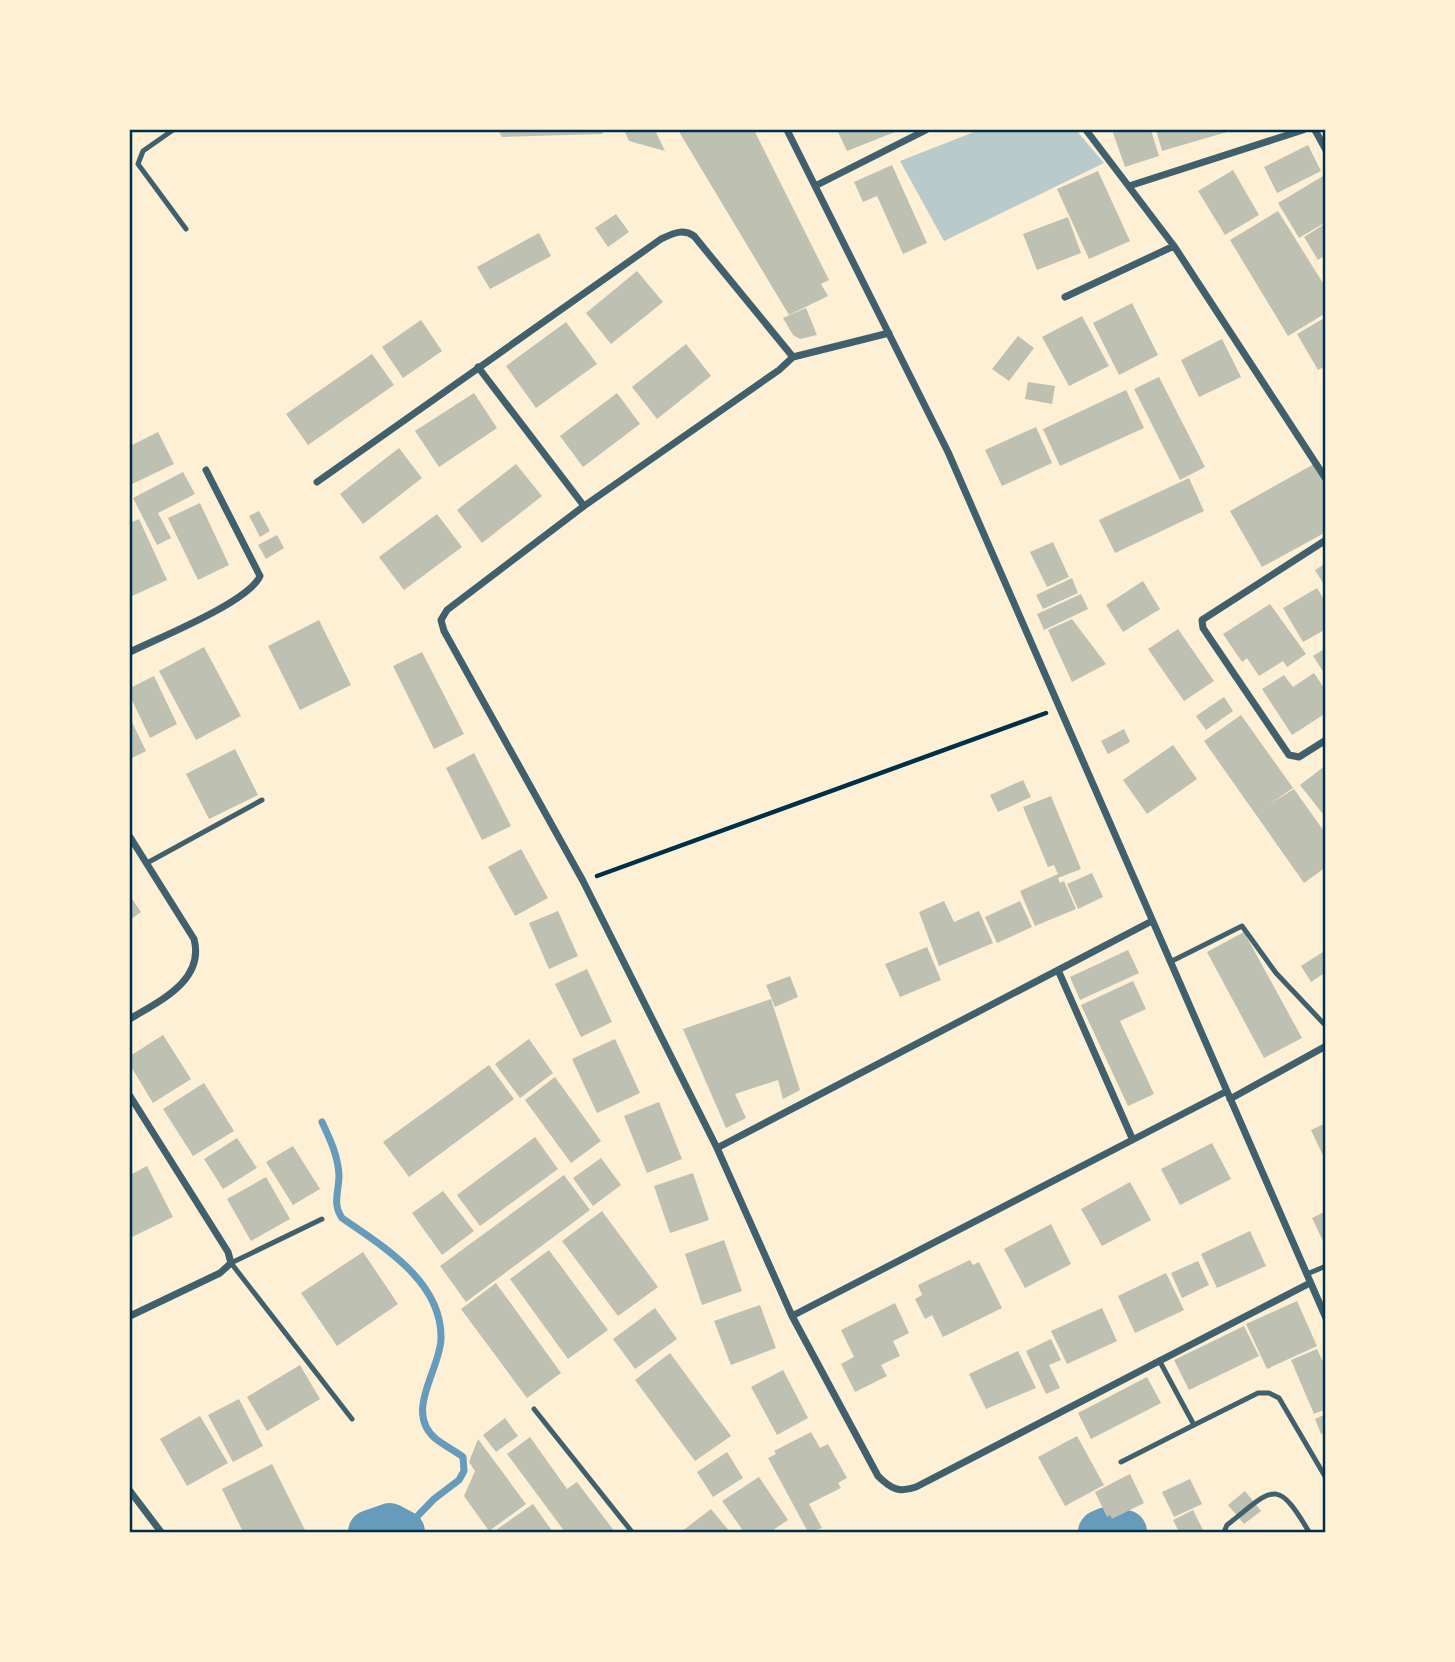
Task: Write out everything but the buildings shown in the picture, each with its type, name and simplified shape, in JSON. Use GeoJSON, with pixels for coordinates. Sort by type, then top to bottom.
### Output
{"type":"FeatureCollection","features":[{"type":"Feature","properties":{"kind":"street"},"geometry":{"type":"LineString","coordinates":[[787,130],[948,452],[1310,1283],[1323,1306],[1325,1318]]}},
{"type":"Feature","properties":{"kind":"street"},"geometry":{"type":"LineString","coordinates":[[815,186],[926,130]]}},
{"type":"Feature","properties":{"kind":"street"},"geometry":{"type":"LineString","coordinates":[[1086,130],[1174,246],[1325,479]]}},
{"type":"Feature","properties":{"kind":"street"},"geometry":{"type":"LineString","coordinates":[[1129,186],[1303,130]]}},
{"type":"Feature","properties":{"kind":"street"},"geometry":{"type":"LineString","coordinates":[[1315,130],[1325,150]]}},
{"type":"Feature","properties":{"kind":"street"},"geometry":{"type":"LineString","coordinates":[[317,482],[661,239],[681,232],[694,236],[793,357]]}},
{"type":"Feature","properties":{"kind":"street"},"geometry":{"type":"LineString","coordinates":[[1065,297],[1174,246]]}},
{"type":"Feature","properties":{"kind":"street"},"geometry":{"type":"LineString","coordinates":[[889,333],[793,357],[779,370],[584,506],[447,610],[440,620],[449,641],[583,881],[717,1148],[792,1316],[878,1476],[892,1489],[905,1491],[916,1487],[1310,1283]]}},
{"type":"Feature","properties":{"kind":"street"},"geometry":{"type":"LineString","coordinates":[[478,368],[584,506]]}},
{"type":"Feature","properties":{"kind":"street"},"geometry":{"type":"LineString","coordinates":[[130,652],[234,600],[251,590],[260,576],[206,470]]}},
{"type":"Feature","properties":{"kind":"street"},"geometry":{"type":"LineString","coordinates":[[1325,540],[1202,620],[1203,628],[1289,755],[1299,757],[1325,740]]}},
{"type":"Feature","properties":{"kind":"street"},"geometry":{"type":"LineString","coordinates":[[130,836],[194,939],[197,957],[188,975],[175,991],[130,1019]]}},
{"type":"Feature","properties":{"kind":"street"},"geometry":{"type":"LineString","coordinates":[[717,1148],[1153,922]]}},
{"type":"Feature","properties":{"kind":"street"},"geometry":{"type":"LineString","coordinates":[[1058,970],[1132,1138]]}},
{"type":"Feature","properties":{"kind":"street"},"geometry":{"type":"LineString","coordinates":[[792,1316],[1132,1138],[1228,1095],[1325,1046]]}},
{"type":"Feature","properties":{"kind":"street"},"geometry":{"type":"LineString","coordinates":[[130,1096],[228,1252],[230,1263],[220,1273],[130,1316]]}},
{"type":"Feature","properties":{"kind":"street"},"geometry":{"type":"LineString","coordinates":[[130,1492],[161,1532]]}},
{"type":"Feature","properties":{"kind":"lane"},"geometry":{"type":"LineString","coordinates":[[173,130],[143,151],[138,164],[186,229]]}},
{"type":"Feature","properties":{"kind":"lane"},"geometry":{"type":"LineString","coordinates":[[147,863],[262,800]]}},
{"type":"Feature","properties":{"kind":"lane"},"geometry":{"type":"LineString","coordinates":[[1170,962],[1242,926],[1276,973],[1325,1026]]}},
{"type":"Feature","properties":{"kind":"lane"},"geometry":{"type":"LineString","coordinates":[[322,1219],[230,1263],[352,1419]]}},
{"type":"Feature","properties":{"kind":"lane"},"geometry":{"type":"LineString","coordinates":[[1307,1274],[1325,1266]]}},
{"type":"Feature","properties":{"kind":"lane"},"geometry":{"type":"LineString","coordinates":[[1159,1360],[1194,1425]]}},
{"type":"Feature","properties":{"kind":"lane"},"geometry":{"type":"LineString","coordinates":[[1121,1462],[1258,1393],[1269,1393],[1286,1405],[1325,1478]]}},
{"type":"Feature","properties":{"kind":"lane"},"geometry":{"type":"LineString","coordinates":[[534,1409],[632,1532]]}},
{"type":"Feature","properties":{"kind":"lane"},"geometry":{"type":"LineString","coordinates":[[1224,1532],[1227,1525],[1268,1493],[1277,1493],[1291,1502],[1309,1532]]}},
{"type":"Feature","properties":{"kind":"path"},"geometry":{"type":"LineString","coordinates":[[583,881],[1060,708]]}},
{"type":"Feature","properties":{"kind":"shaded area"},"geometry":{"type":"Polygon","coordinates":[[[979,130],[1076,130],[1104,163],[944,241],[900,161],[979,130]]]}},
{"type":"Feature","properties":{"kind":"waterway"},"geometry":{"type":"LineString","coordinates":[[322,1122],[337,1161],[339,1213],[407,1267],[432,1299],[439,1318],[441,1338],[426,1390],[423,1416],[427,1428],[436,1439],[463,1457],[464,1471],[459,1480],[434,1499],[403,1531]]}},
{"type":"Feature","properties":{"kind":"waterway"},"geometry":{"type":"LineString","coordinates":[[370,1532],[390,1525],[403,1532]]}},
{"type":"Feature","properties":{"kind":"waterway"},"geometry":{"type":"LineString","coordinates":[[1100,1532],[1107,1529],[1125,1532]]}}]}
